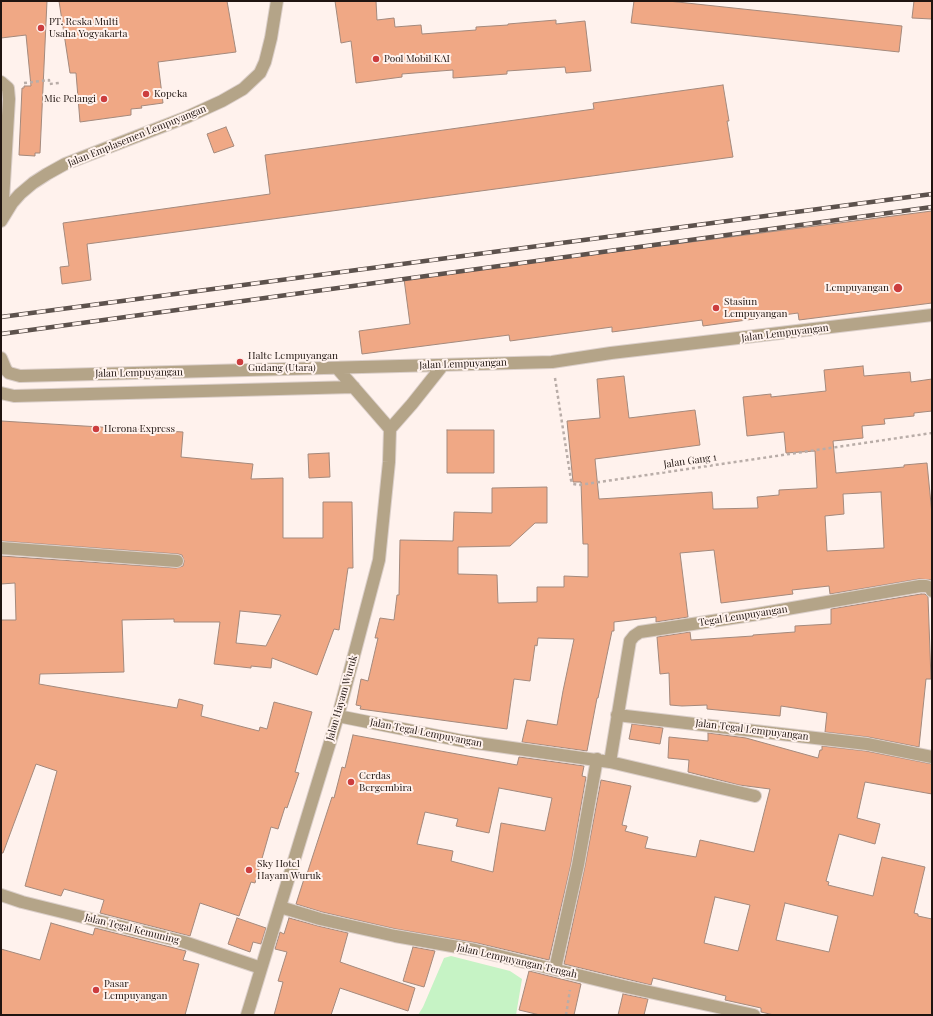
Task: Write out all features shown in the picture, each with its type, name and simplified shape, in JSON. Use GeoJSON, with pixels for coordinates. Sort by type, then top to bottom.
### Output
{"type":"FeatureCollection","features":[{"type":"Feature","properties":{"kind":"street","name":"Jalan Emplasemen Lempuyangan"},"geometry":{"type":"LineString","coordinates":[[2,220],[20,194],[47,174],[72,161],[187,117],[222,101],[243,89],[260,73],[265,62],[271,38],[277,1]]}},
{"type":"Feature","properties":{"kind":"street"},"geometry":{"type":"LineString","coordinates":[[2,220],[9,100],[8,88],[3,83]]}},
{"type":"Feature","properties":{"kind":"street","name":"Jalan Lempuyangan"},"geometry":{"type":"LineString","coordinates":[[1,358],[6,370],[9,373],[20,376],[552,362],[611,353],[932,315]]}},
{"type":"Feature","properties":{"kind":"street"},"geometry":{"type":"LineString","coordinates":[[337,368],[390,429],[443,365]]}},
{"type":"Feature","properties":{"kind":"street","name":"Jalan Lempuyangan"},"geometry":{"type":"LineString","coordinates":[[1,393],[14,396],[354,387]]}},
{"type":"Feature","properties":{"kind":"street","name":"Jalan Hayam Wuruk"},"geometry":{"type":"LineString","coordinates":[[247,1015],[338,716],[379,560],[389,462],[390,429]]}},
{"type":"Feature","properties":{"kind":"street"},"geometry":{"type":"LineString","coordinates":[[1,548],[177,560]]}},
{"type":"Feature","properties":{"kind":"street","name":"Tegal Lempuyangan"},"geometry":{"type":"LineString","coordinates":[[617,715],[630,641],[640,632],[752,615],[920,586],[931,588],[932,591]]}},
{"type":"Feature","properties":{"kind":"street"},"geometry":{"type":"LineString","coordinates":[[610,762],[617,715]]}},
{"type":"Feature","properties":{"kind":"street","name":"Jalan Tegal Lempuyangan"},"geometry":{"type":"LineString","coordinates":[[617,715],[867,744],[932,756]]}},
{"type":"Feature","properties":{"kind":"street","name":"Jalan Tegal Lempuyangan"},"geometry":{"type":"LineString","coordinates":[[338,716],[463,741],[597,759],[755,796]]}},
{"type":"Feature","properties":{"kind":"street"},"geometry":{"type":"LineString","coordinates":[[555,970],[578,865],[597,759]]}},
{"type":"Feature","properties":{"kind":"street","name":"Jalan Tegal Kemuning"},"geometry":{"type":"LineString","coordinates":[[1,895],[22,902],[184,942],[261,968]]}},
{"type":"Feature","properties":{"kind":"street","name":"Jalan Lempuyangan Tengah"},"geometry":{"type":"LineString","coordinates":[[280,907],[320,919],[395,936],[475,950],[572,974],[754,1015]]}},
{"type":"Feature","properties":{"kind":"path"},"geometry":{"type":"LineString","coordinates":[[3,83],[49,80],[49,84],[59,83]]}},
{"type":"Feature","properties":{"kind":"path","name":"Jalan Gang 1"},"geometry":{"type":"LineString","coordinates":[[552,362],[571,480],[573,484],[579,485],[932,433]]}},
{"type":"Feature","properties":{"kind":"path"},"geometry":{"type":"LineString","coordinates":[[566,1015],[572,974]]}},
{"type":"Feature","properties":{"kind":"green space"},"geometry":{"type":"Polygon","coordinates":[[[451,956],[510,971],[522,979],[516,1015],[418,1015],[423,1007],[444,958],[451,956]]]}},
{"type":"Feature","properties":{"kind":"building"},"geometry":{"type":"Polygon","coordinates":[[[1,1],[47,1],[40,153],[35,153],[35,156],[19,155],[22,88],[24,88],[24,86],[31,86],[26,35],[1,38],[1,1]]]}},
{"type":"Feature","properties":{"kind":"building"},"geometry":{"type":"Polygon","coordinates":[[[59,1],[227,1],[236,52],[158,62],[163,103],[131,109],[131,115],[80,122],[76,73],[70,73],[59,1]]]}},
{"type":"Feature","properties":{"kind":"building"},"geometry":{"type":"Polygon","coordinates":[[[335,1],[376,1],[377,20],[394,18],[395,27],[421,25],[422,34],[476,30],[476,27],[556,20],[556,24],[585,21],[591,71],[566,73],[565,67],[507,71],[507,74],[453,78],[453,70],[402,74],[402,77],[356,83],[351,41],[341,43],[335,1]]]}},
{"type":"Feature","properties":{"kind":"building"},"geometry":{"type":"Polygon","coordinates":[[[634,1],[668,1],[902,26],[899,52],[631,23],[634,1]]]}},
{"type":"Feature","properties":{"kind":"building"},"geometry":{"type":"Polygon","coordinates":[[[914,1],[932,1],[932,19],[912,18],[914,1]]]}},
{"type":"Feature","properties":{"kind":"building"},"geometry":{"type":"Polygon","coordinates":[[[723,85],[733,157],[87,244],[91,280],[62,284],[60,267],[69,266],[63,223],[270,194],[265,155],[594,109],[593,103],[723,85]]]}},
{"type":"Feature","properties":{"kind":"building"},"geometry":{"type":"Polygon","coordinates":[[[226,127],[234,146],[214,153],[207,134],[226,127]]]}},
{"type":"Feature","properties":{"kind":"building"},"geometry":{"type":"Polygon","coordinates":[[[932,211],[932,303],[799,320],[798,313],[703,326],[702,320],[612,332],[612,327],[510,341],[509,335],[362,354],[359,331],[410,324],[404,279],[932,211]]]}},
{"type":"Feature","properties":{"kind":"building"},"geometry":{"type":"Polygon","coordinates":[[[863,366],[864,376],[910,372],[911,382],[932,379],[932,411],[914,413],[914,416],[884,419],[885,424],[862,426],[863,438],[833,441],[836,473],[904,467],[904,465],[927,463],[932,514],[932,580],[919,579],[830,594],[829,586],[792,590],[793,594],[721,603],[714,550],[680,553],[688,617],[656,622],[656,617],[614,622],[614,631],[612,631],[587,751],[522,742],[527,720],[557,725],[574,639],[538,638],[537,646],[535,645],[530,681],[514,679],[507,729],[360,709],[361,706],[356,705],[361,679],[368,681],[378,638],[375,638],[380,618],[394,620],[397,595],[399,595],[400,540],[453,541],[454,512],[492,513],[492,488],[547,487],[547,523],[535,523],[510,546],[458,547],[458,574],[497,575],[498,603],[537,602],[537,587],[564,587],[564,576],[588,577],[588,544],[583,544],[581,482],[573,482],[567,421],[600,418],[597,379],[624,376],[629,418],[695,410],[700,445],[595,459],[599,499],[712,492],[713,509],[758,508],[757,497],[779,495],[779,490],[817,488],[815,451],[786,453],[784,432],[747,436],[743,397],[771,394],[771,397],[826,391],[824,370],[863,366]],[[881,492],[843,494],[844,514],[825,516],[827,551],[884,548],[881,492]]]}},
{"type":"Feature","properties":{"kind":"building"},"geometry":{"type":"Polygon","coordinates":[[[1,421],[183,432],[181,457],[253,464],[251,479],[283,478],[283,538],[323,538],[323,502],[352,502],[353,568],[348,568],[339,630],[334,629],[317,675],[272,658],[271,668],[251,666],[251,668],[214,664],[220,622],[174,622],[174,619],[122,620],[124,672],[40,674],[39,684],[177,708],[179,699],[203,705],[201,716],[259,731],[260,727],[267,729],[274,702],[312,712],[295,772],[299,773],[287,808],[285,807],[278,829],[271,827],[255,883],[251,882],[239,916],[200,903],[190,936],[100,913],[104,900],[64,889],[61,896],[25,886],[57,771],[36,764],[3,853],[1,853],[1,620],[16,620],[15,583],[1,584],[1,556],[176,568],[183,566],[184,561],[182,555],[178,554],[1,541],[1,421]],[[240,611],[236,643],[266,646],[281,615],[240,611]]]}},
{"type":"Feature","properties":{"kind":"building"},"geometry":{"type":"Polygon","coordinates":[[[447,430],[494,430],[494,473],[447,473],[447,430]]]}},
{"type":"Feature","properties":{"kind":"building"},"geometry":{"type":"Polygon","coordinates":[[[329,453],[330,477],[309,478],[308,454],[329,453]]]}},
{"type":"Feature","properties":{"kind":"building"},"geometry":{"type":"Polygon","coordinates":[[[925,594],[928,597],[931,679],[926,679],[919,747],[868,737],[825,732],[827,713],[781,706],[780,716],[707,709],[707,705],[670,705],[669,673],[660,674],[657,637],[690,632],[691,640],[795,632],[795,626],[831,624],[831,609],[925,594]]]}},
{"type":"Feature","properties":{"kind":"building"},"geometry":{"type":"Polygon","coordinates":[[[632,724],[663,728],[660,744],[629,739],[632,724]]]}},
{"type":"Feature","properties":{"kind":"building"},"geometry":{"type":"Polygon","coordinates":[[[708,733],[746,738],[818,758],[820,750],[822,750],[822,746],[866,751],[932,764],[932,794],[865,782],[857,818],[880,824],[875,844],[839,834],[826,881],[829,882],[828,885],[873,896],[882,857],[925,867],[914,913],[918,914],[918,916],[932,919],[932,1015],[774,1015],[761,1012],[761,1008],[725,1000],[726,996],[653,978],[651,985],[564,964],[585,866],[601,780],[631,786],[622,825],[627,826],[625,831],[648,837],[645,848],[696,857],[700,840],[754,852],[770,789],[739,785],[688,772],[689,760],[668,758],[669,737],[708,741],[708,733]],[[715,897],[704,943],[738,951],[750,905],[715,897]],[[785,903],[776,940],[829,952],[838,916],[785,903]]]}},
{"type":"Feature","properties":{"kind":"building"},"geometry":{"type":"Polygon","coordinates":[[[353,735],[517,765],[519,757],[584,766],[582,776],[586,777],[571,864],[549,960],[477,943],[396,929],[322,912],[296,904],[332,797],[334,798],[342,767],[345,768],[353,735]],[[499,788],[489,833],[456,826],[458,819],[425,812],[417,844],[453,851],[451,861],[493,872],[501,823],[545,831],[552,798],[499,788]]]}},
{"type":"Feature","properties":{"kind":"building"},"geometry":{"type":"Polygon","coordinates":[[[237,918],[266,928],[261,944],[253,942],[250,952],[228,944],[237,918]]]}},
{"type":"Feature","properties":{"kind":"building"},"geometry":{"type":"Polygon","coordinates":[[[289,918],[348,933],[340,962],[415,988],[408,1011],[340,988],[331,1015],[274,1015],[283,982],[278,981],[287,952],[275,949],[280,932],[284,934],[289,918]]]}},
{"type":"Feature","properties":{"kind":"building","name":"Pasar Lempuyangan"},"geometry":{"type":"Polygon","coordinates":[[[51,923],[93,935],[95,928],[186,951],[183,960],[199,964],[185,1015],[1,1015],[1,949],[40,960],[51,923]]]}},
{"type":"Feature","properties":{"kind":"building"},"geometry":{"type":"Polygon","coordinates":[[[413,947],[435,951],[424,987],[403,981],[413,947]]]}},
{"type":"Feature","properties":{"kind":"building"},"geometry":{"type":"Polygon","coordinates":[[[529,971],[581,984],[574,1015],[540,1015],[519,1010],[529,971]]]}},
{"type":"Feature","properties":{"kind":"building"},"geometry":{"type":"Polygon","coordinates":[[[623,994],[648,999],[644,1015],[618,1015],[623,994]]]}},
{"type":"Feature","properties":{"kind":"railway"},"geometry":{"type":"LineString","coordinates":[[1,317],[932,194]]}},
{"type":"Feature","properties":{"kind":"railway"},"geometry":{"type":"LineString","coordinates":[[1,334],[932,207]]}},
{"type":"Feature","properties":{"kind":"place","name":"PT. Reska Multi Usaha Yogyakarta"},"geometry":{"type":"Point","coordinates":[41,28]}},
{"type":"Feature","properties":{"kind":"place","name":"Pool Mobil KAI"},"geometry":{"type":"Point","coordinates":[376,59]}},
{"type":"Feature","properties":{"kind":"place","name":"Kopeka"},"geometry":{"type":"Point","coordinates":[146,94]}},
{"type":"Feature","properties":{"kind":"place","name":"Mie Pelangi"},"geometry":{"type":"Point","coordinates":[104,99]}},
{"type":"Feature","properties":{"kind":"place","name":"Lempuyangan"},"geometry":{"type":"Point","coordinates":[898,288]}},
{"type":"Feature","properties":{"kind":"place","name":"Stasiun Lempuyangan"},"geometry":{"type":"Point","coordinates":[716,308]}},
{"type":"Feature","properties":{"kind":"place","name":"Halte Lempuyangan Gudang (Utara)"},"geometry":{"type":"Point","coordinates":[240,362]}},
{"type":"Feature","properties":{"kind":"place","name":"Herona Express"},"geometry":{"type":"Point","coordinates":[96,429]}},
{"type":"Feature","properties":{"kind":"place","name":"Cerdas Bergembira"},"geometry":{"type":"Point","coordinates":[351,782]}},
{"type":"Feature","properties":{"kind":"place","name":"Sky Hotel Hayam Wuruk"},"geometry":{"type":"Point","coordinates":[249,870]}},
{"type":"Feature","properties":{"kind":"place","name":"Pasar Lempuyangan"},"geometry":{"type":"Point","coordinates":[96,990]}}]}
